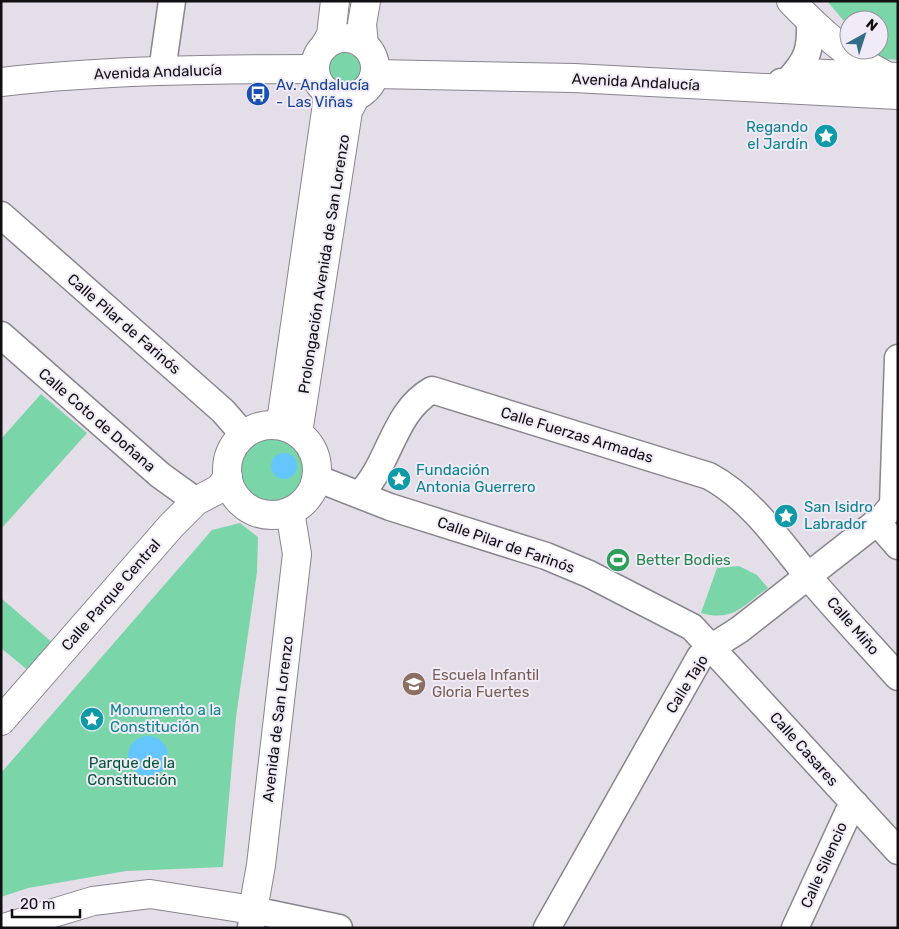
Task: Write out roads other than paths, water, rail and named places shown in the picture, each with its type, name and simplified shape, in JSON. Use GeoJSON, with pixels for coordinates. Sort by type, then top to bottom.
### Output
{"type":"FeatureCollection","features":[{"type":"Feature","properties":{"kind":"street"},"geometry":{"type":"LineString","coordinates":[[162,71],[172,1]]}},
{"type":"Feature","properties":{"kind":"street","name":"Prolongación Avenida de San Lorenzo"},"geometry":{"type":"LineString","coordinates":[[287,429],[282,415],[284,395],[327,104],[322,69],[331,35],[334,1]]}},
{"type":"Feature","properties":{"kind":"street"},"geometry":{"type":"LineString","coordinates":[[366,1],[362,24],[371,60],[369,86],[356,96],[340,97],[322,69],[339,39],[348,39],[371,60]]}},
{"type":"Feature","properties":{"kind":"street"},"geometry":{"type":"LineString","coordinates":[[741,88],[750,83],[787,82],[796,73],[808,55],[810,45],[801,11]]}},
{"type":"Feature","properties":{"kind":"street"},"geometry":{"type":"LineString","coordinates":[[801,11],[851,56],[894,83]]}},
{"type":"Feature","properties":{"kind":"street","name":"Avenida Andalucía"},"geometry":{"type":"LineString","coordinates":[[371,60],[796,73],[894,83]]}},
{"type":"Feature","properties":{"kind":"street","name":"Avenida Andalucía"},"geometry":{"type":"LineString","coordinates":[[371,60],[574,78],[741,88],[894,83]]}},
{"type":"Feature","properties":{"kind":"street","name":"Avenida Andalucía"},"geometry":{"type":"LineString","coordinates":[[1,82],[46,77],[162,71],[322,69]]}},
{"type":"Feature","properties":{"kind":"street","name":"Prolongación Avenida de San Lorenzo"},"geometry":{"type":"LineString","coordinates":[[287,429],[348,111],[356,96]]}},
{"type":"Feature","properties":{"kind":"street","name":"Calle Pilar de Farinós"},"geometry":{"type":"LineString","coordinates":[[1,215],[223,411],[244,435]]}},
{"type":"Feature","properties":{"kind":"street","name":"Calle Coto de Doñana"},"geometry":{"type":"LineString","coordinates":[[1,335],[160,475],[196,501]]}},
{"type":"Feature","properties":{"kind":"street"},"geometry":{"type":"LineString","coordinates":[[898,358],[896,440],[889,510],[898,546]]}},
{"type":"Feature","properties":{"kind":"street","name":"Calle Fuerzas Armadas"},"geometry":{"type":"LineString","coordinates":[[360,494],[376,473],[396,431],[421,396],[432,390],[709,476],[740,497],[770,528],[808,575]]}},
{"type":"Feature","properties":{"kind":"street"},"geometry":{"type":"LineString","coordinates":[[264,425],[287,429],[314,453],[317,466],[316,478],[307,498],[290,511],[278,514],[264,514],[251,509],[240,501],[232,490],[228,478],[230,454],[244,435],[264,425]]}},
{"type":"Feature","properties":{"kind":"street","name":"Calle Parque Central"},"geometry":{"type":"LineString","coordinates":[[1,722],[171,526],[196,501],[219,488],[228,478]]}},
{"type":"Feature","properties":{"kind":"street","name":"Calle Pilar de Farinós"},"geometry":{"type":"LineString","coordinates":[[316,478],[390,507],[546,556],[675,617],[692,627],[712,647]]}},
{"type":"Feature","properties":{"kind":"street","name":"Calle Tajo"},"geometry":{"type":"LineString","coordinates":[[547,928],[700,657],[739,630],[889,510]]}},
{"type":"Feature","properties":{"kind":"street","name":"Avenida de San Lorenzo"},"geometry":{"type":"LineString","coordinates":[[252,919],[297,554],[290,511]]}},
{"type":"Feature","properties":{"kind":"street","name":"Calle Miño"},"geometry":{"type":"LineString","coordinates":[[808,575],[898,677]]}},
{"type":"Feature","properties":{"kind":"street","name":"Calle Casares"},"geometry":{"type":"LineString","coordinates":[[712,647],[898,851]]}},
{"type":"Feature","properties":{"kind":"street","name":"Calle Silencio"},"geometry":{"type":"LineString","coordinates":[[795,928],[848,813],[855,804]]}},
{"type":"Feature","properties":{"kind":"street"},"geometry":{"type":"LineString","coordinates":[[4,928],[93,901],[150,894],[252,919],[339,928]]}},
{"type":"Feature","properties":{"kind":"water"},"geometry":{"type":"Polygon","coordinates":[[[284,453],[293,457],[297,466],[293,475],[284,479],[275,475],[271,466],[275,457],[284,453]]]}},
{"type":"Feature","properties":{"kind":"water"},"geometry":{"type":"Polygon","coordinates":[[[148,736],[162,742],[168,756],[162,770],[148,776],[134,770],[128,756],[134,742],[148,736]]]}},
{"type":"Feature","properties":{"kind":"place","name":"Av. Andalucía - Las Viñas"},"geometry":{"type":"Point","coordinates":[258,94]}},
{"type":"Feature","properties":{"kind":"place","name":"Regando el Jardín"},"geometry":{"type":"Point","coordinates":[826,136]}},
{"type":"Feature","properties":{"kind":"place","name":"Fundación Antonia Guerrero"},"geometry":{"type":"Point","coordinates":[399,479]}},
{"type":"Feature","properties":{"kind":"place","name":"San Isidro Labrador"},"geometry":{"type":"Point","coordinates":[786,516]}},
{"type":"Feature","properties":{"kind":"place","name":"Better Bodies"},"geometry":{"type":"Point","coordinates":[618,560]}},
{"type":"Feature","properties":{"kind":"place","name":"Escuela Infantil Gloria Fuertes"},"geometry":{"type":"Point","coordinates":[414,684]}},
{"type":"Feature","properties":{"kind":"place","name":"Monumento a la Constitución"},"geometry":{"type":"Point","coordinates":[92,719]}},
{"type":"Feature","properties":{"kind":"park label","name":"Parque de la Constitución"},"geometry":{"type":"Point","coordinates":[132,772]}}]}
